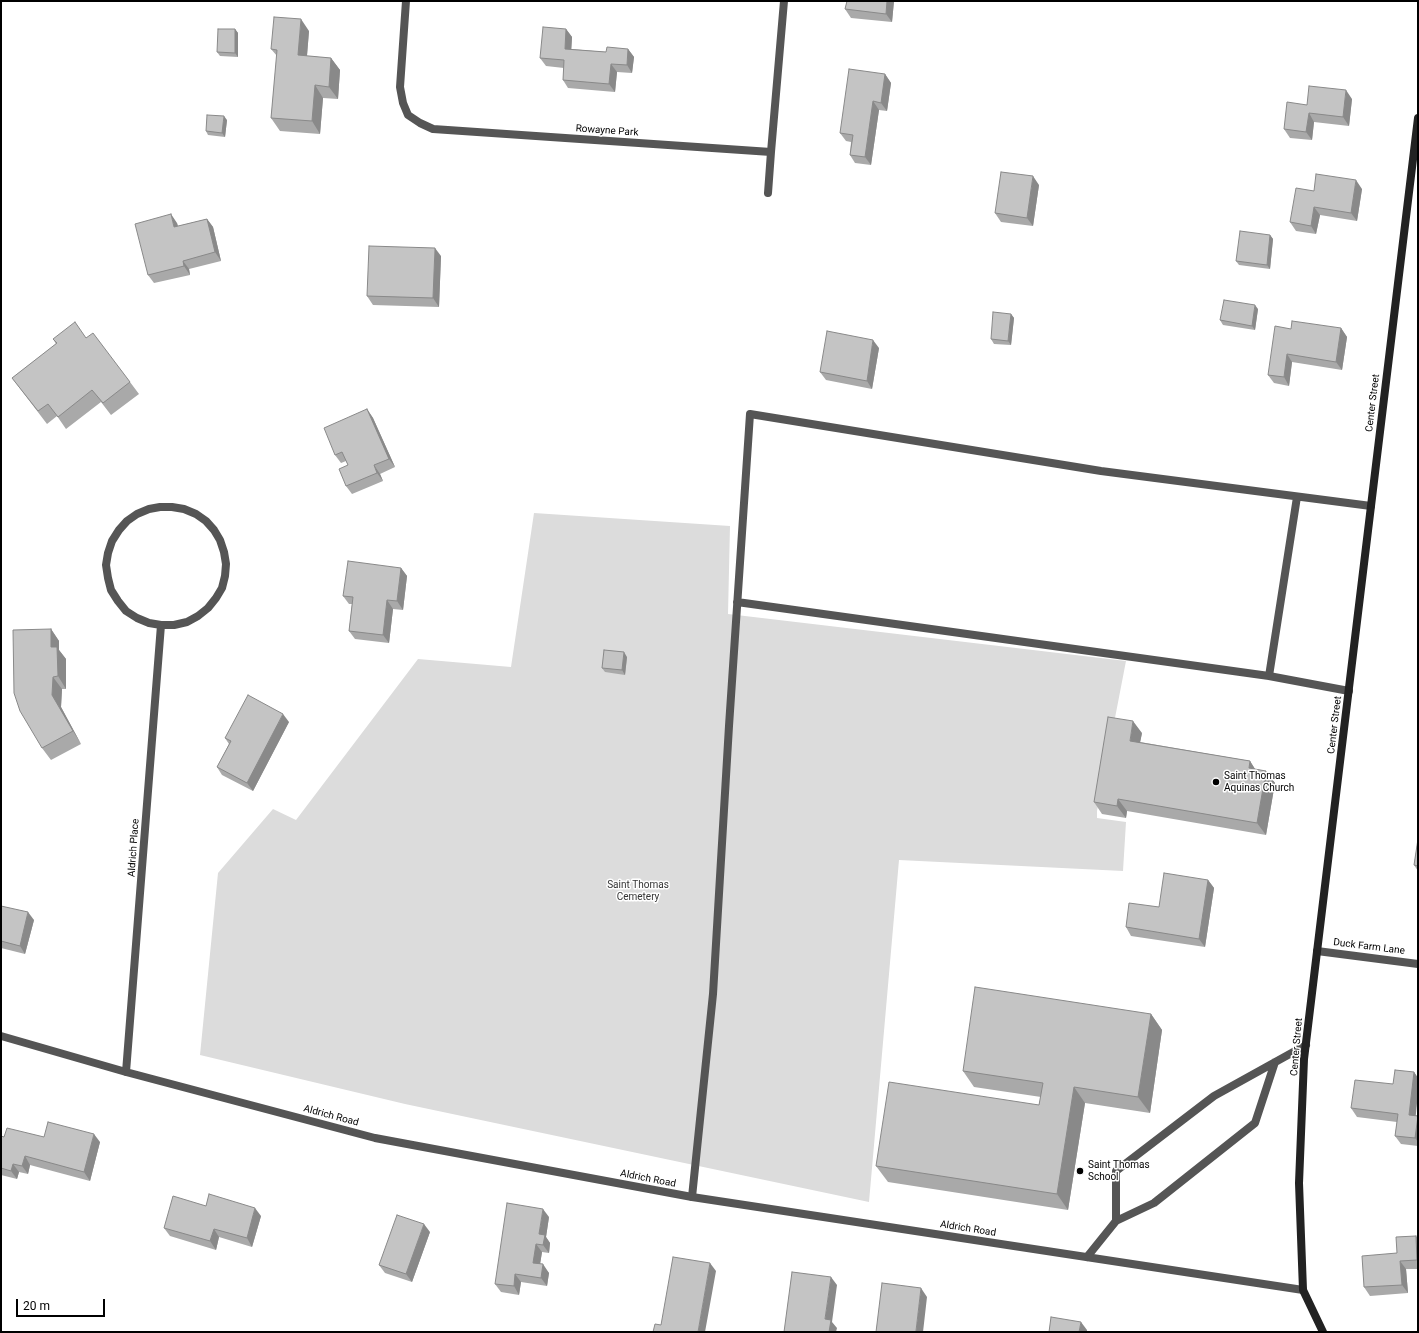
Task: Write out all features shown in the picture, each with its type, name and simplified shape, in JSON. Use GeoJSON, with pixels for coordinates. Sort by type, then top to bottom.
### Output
{"type":"FeatureCollection","features":[{"type":"Feature","properties":{"kind":"street","name":"Rowayne Park"},"geometry":{"type":"LineString","coordinates":[[406,1],[400,87],[403,103],[408,115],[433,129],[771,152]]}},
{"type":"Feature","properties":{"kind":"street"},"geometry":{"type":"LineString","coordinates":[[768,193],[784,1]]}},
{"type":"Feature","properties":{"kind":"street","name":"Center Street"},"geometry":{"type":"LineString","coordinates":[[1323,1332],[1303,1290],[1300,1183],[1304,1066],[1418,118]]}},
{"type":"Feature","properties":{"kind":"street"},"geometry":{"type":"LineString","coordinates":[[692,1197],[713,994],[750,414],[1101,471],[1371,506]]}},
{"type":"Feature","properties":{"kind":"street"},"geometry":{"type":"LineString","coordinates":[[1269,676],[1297,497]]}},
{"type":"Feature","properties":{"kind":"street"},"geometry":{"type":"LineString","coordinates":[[172,507],[184,509],[196,514],[206,521],[214,530],[220,540],[224,552],[226,564],[225,576],[222,588],[216,598],[208,608],[198,616],[187,622],[161,626],[137,618],[126,611],[118,602],[111,590],[106,566],[112,541],[127,521],[148,509],[172,507]]}},
{"type":"Feature","properties":{"kind":"street"},"geometry":{"type":"LineString","coordinates":[[737,602],[1269,676],[1349,691]]}},
{"type":"Feature","properties":{"kind":"street","name":"Aldrich Place"},"geometry":{"type":"LineString","coordinates":[[126,1072],[161,626]]}},
{"type":"Feature","properties":{"kind":"street","name":"Duck Farm Lane"},"geometry":{"type":"LineString","coordinates":[[1317,951],[1418,964]]}},
{"type":"Feature","properties":{"kind":"street","name":"Aldrich Road"},"geometry":{"type":"LineString","coordinates":[[1,1036],[126,1072],[375,1138],[692,1197],[1303,1290]]}},
{"type":"Feature","properties":{"kind":"street"},"geometry":{"type":"LineString","coordinates":[[1116,1221],[1116,1171],[1214,1096],[1306,1045]]}},
{"type":"Feature","properties":{"kind":"street"},"geometry":{"type":"LineString","coordinates":[[1087,1257],[1116,1221],[1154,1203],[1255,1123],[1275,1062]]}},
{"type":"Feature","properties":{"kind":"green space","name":"Saint Thomas Cemetery"},"geometry":{"type":"Polygon","coordinates":[[[534,513],[730,526],[728,614],[1126,661],[1097,811],[1097,818],[1126,822],[1123,871],[899,860],[869,1202],[405,1104],[200,1055],[218,873],[273,809],[296,820],[418,659],[511,667],[534,513]]]}},
{"type":"Feature","properties":{"kind":"building"},"geometry":{"type":"Polygon","coordinates":[[[847,1],[887,1],[886,14],[845,9],[847,1]]]}},
{"type":"Feature","properties":{"kind":"building"},"geometry":{"type":"Polygon","coordinates":[[[274,17],[301,19],[298,55],[331,58],[329,87],[315,85],[312,121],[271,118],[277,50],[271,49],[274,17]]]}},
{"type":"Feature","properties":{"kind":"building"},"geometry":{"type":"Polygon","coordinates":[[[543,27],[566,29],[565,49],[606,52],[607,47],[628,49],[627,65],[611,64],[609,84],[563,80],[564,60],[540,58],[543,27]]]}},
{"type":"Feature","properties":{"kind":"building"},"geometry":{"type":"Polygon","coordinates":[[[218,29],[235,29],[235,53],[217,52],[218,29]]]}},
{"type":"Feature","properties":{"kind":"building"},"geometry":{"type":"Polygon","coordinates":[[[849,69],[885,74],[881,103],[873,101],[865,157],[850,155],[853,135],[840,133],[849,69]]]}},
{"type":"Feature","properties":{"kind":"building"},"geometry":{"type":"Polygon","coordinates":[[[1309,86],[1346,90],[1343,117],[1309,113],[1306,132],[1284,129],[1287,102],[1307,105],[1309,86]]]}},
{"type":"Feature","properties":{"kind":"building"},"geometry":{"type":"Polygon","coordinates":[[[207,115],[224,116],[222,133],[206,131],[207,115]]]}},
{"type":"Feature","properties":{"kind":"building"},"geometry":{"type":"Polygon","coordinates":[[[1001,172],[1033,176],[1027,218],[995,213],[1001,172]]]}},
{"type":"Feature","properties":{"kind":"building"},"geometry":{"type":"Polygon","coordinates":[[[1316,174],[1356,180],[1351,213],[1314,207],[1311,226],[1290,222],[1296,188],[1314,191],[1316,174]]]}},
{"type":"Feature","properties":{"kind":"building"},"geometry":{"type":"Polygon","coordinates":[[[171,214],[174,227],[207,219],[215,252],[183,261],[184,266],[148,275],[135,224],[171,214]]]}},
{"type":"Feature","properties":{"kind":"building"},"geometry":{"type":"Polygon","coordinates":[[[1240,231],[1270,235],[1267,265],[1236,261],[1240,231]]]}},
{"type":"Feature","properties":{"kind":"building"},"geometry":{"type":"Polygon","coordinates":[[[369,246],[435,248],[433,298],[367,296],[369,246]]]}},
{"type":"Feature","properties":{"kind":"building"},"geometry":{"type":"Polygon","coordinates":[[[1224,300],[1255,305],[1252,326],[1220,320],[1224,300]]]}},
{"type":"Feature","properties":{"kind":"building"},"geometry":{"type":"Polygon","coordinates":[[[993,312],[1011,314],[1008,341],[991,339],[993,312]]]}},
{"type":"Feature","properties":{"kind":"building"},"geometry":{"type":"Polygon","coordinates":[[[1292,321],[1341,328],[1336,362],[1287,354],[1284,377],[1268,375],[1275,326],[1291,329],[1292,321]]]}},
{"type":"Feature","properties":{"kind":"building"},"geometry":{"type":"Polygon","coordinates":[[[75,322],[86,338],[93,333],[130,382],[103,403],[92,390],[58,417],[48,404],[38,411],[12,378],[57,343],[53,339],[75,322]]]}},
{"type":"Feature","properties":{"kind":"building"},"geometry":{"type":"Polygon","coordinates":[[[827,331],[873,340],[867,381],[820,372],[827,331]]]}},
{"type":"Feature","properties":{"kind":"building"},"geometry":{"type":"Polygon","coordinates":[[[367,409],[389,459],[374,465],[377,473],[346,486],[339,469],[348,465],[342,452],[335,455],[324,428],[367,409]]]}},
{"type":"Feature","properties":{"kind":"building"},"geometry":{"type":"Polygon","coordinates":[[[348,561],[401,568],[397,601],[387,600],[383,635],[349,631],[353,597],[343,596],[348,561]]]}},
{"type":"Feature","properties":{"kind":"building"},"geometry":{"type":"Polygon","coordinates":[[[51,629],[51,647],[57,647],[58,676],[53,677],[52,695],[73,731],[42,748],[20,711],[14,693],[13,630],[51,629]]]}},
{"type":"Feature","properties":{"kind":"building"},"geometry":{"type":"Polygon","coordinates":[[[604,650],[624,652],[622,670],[602,668],[604,650]]]}},
{"type":"Feature","properties":{"kind":"building"},"geometry":{"type":"Polygon","coordinates":[[[248,695],[283,714],[247,783],[217,767],[231,741],[225,738],[248,695]]]}},
{"type":"Feature","properties":{"kind":"building"},"geometry":{"type":"Polygon","coordinates":[[[1108,717],[1133,721],[1130,741],[1250,761],[1249,768],[1266,771],[1257,823],[1118,799],[1117,806],[1094,802],[1108,717]]]}},
{"type":"Feature","properties":{"kind":"building"},"geometry":{"type":"Polygon","coordinates":[[[1418,839],[1418,866],[1414,865],[1418,839]]]}},
{"type":"Feature","properties":{"kind":"building"},"geometry":{"type":"Polygon","coordinates":[[[1164,873],[1208,880],[1199,939],[1126,927],[1129,903],[1159,907],[1164,873]]]}},
{"type":"Feature","properties":{"kind":"building"},"geometry":{"type":"Polygon","coordinates":[[[1,906],[28,912],[20,946],[1,941],[1,906]]]}},
{"type":"Feature","properties":{"kind":"building"},"geometry":{"type":"Polygon","coordinates":[[[975,987],[1151,1014],[1138,1097],[1074,1087],[1057,1194],[876,1166],[889,1082],[1039,1105],[1043,1083],[963,1071],[975,987]]]}},
{"type":"Feature","properties":{"kind":"building"},"geometry":{"type":"Polygon","coordinates":[[[1395,1070],[1414,1072],[1409,1115],[1418,1116],[1415,1138],[1395,1136],[1398,1114],[1351,1108],[1355,1080],[1393,1084],[1395,1070]]]}},
{"type":"Feature","properties":{"kind":"building"},"geometry":{"type":"Polygon","coordinates":[[[48,1122],[94,1134],[84,1172],[25,1156],[22,1166],[13,1164],[11,1171],[1,1168],[1,1136],[4,1137],[7,1128],[44,1137],[48,1122]]]}},
{"type":"Feature","properties":{"kind":"building"},"geometry":{"type":"Polygon","coordinates":[[[209,1194],[255,1208],[247,1238],[214,1229],[210,1241],[164,1228],[173,1196],[206,1206],[209,1194]]]}},
{"type":"Feature","properties":{"kind":"building"},"geometry":{"type":"Polygon","coordinates":[[[507,1203],[543,1209],[539,1234],[545,1235],[543,1245],[536,1244],[533,1263],[543,1264],[541,1278],[515,1274],[514,1286],[495,1284],[507,1203]]]}},
{"type":"Feature","properties":{"kind":"building"},"geometry":{"type":"Polygon","coordinates":[[[397,1215],[424,1224],[406,1274],[379,1265],[397,1215]]]}},
{"type":"Feature","properties":{"kind":"building"},"geometry":{"type":"Polygon","coordinates":[[[1416,1236],[1417,1260],[1400,1261],[1402,1285],[1364,1287],[1362,1256],[1397,1253],[1396,1237],[1416,1236]]]}},
{"type":"Feature","properties":{"kind":"building"},"geometry":{"type":"Polygon","coordinates":[[[673,1257],[710,1263],[698,1332],[653,1332],[655,1324],[661,1325],[673,1257]]]}},
{"type":"Feature","properties":{"kind":"building"},"geometry":{"type":"Polygon","coordinates":[[[792,1272],[831,1277],[825,1319],[831,1320],[829,1332],[784,1332],[792,1272]]]}},
{"type":"Feature","properties":{"kind":"building"},"geometry":{"type":"Polygon","coordinates":[[[882,1283],[921,1288],[916,1331],[922,1332],[876,1332],[882,1283]]]}},
{"type":"Feature","properties":{"kind":"building"},"geometry":{"type":"Polygon","coordinates":[[[1051,1317],[1081,1322],[1079,1332],[1049,1332],[1051,1317]]]}},
{"type":"Feature","properties":{"kind":"place","name":"Saint Thomas Aquinas Church"},"geometry":{"type":"Point","coordinates":[1216,782]}},
{"type":"Feature","properties":{"kind":"place","name":"Saint Thomas School"},"geometry":{"type":"Point","coordinates":[1080,1171]}}]}
